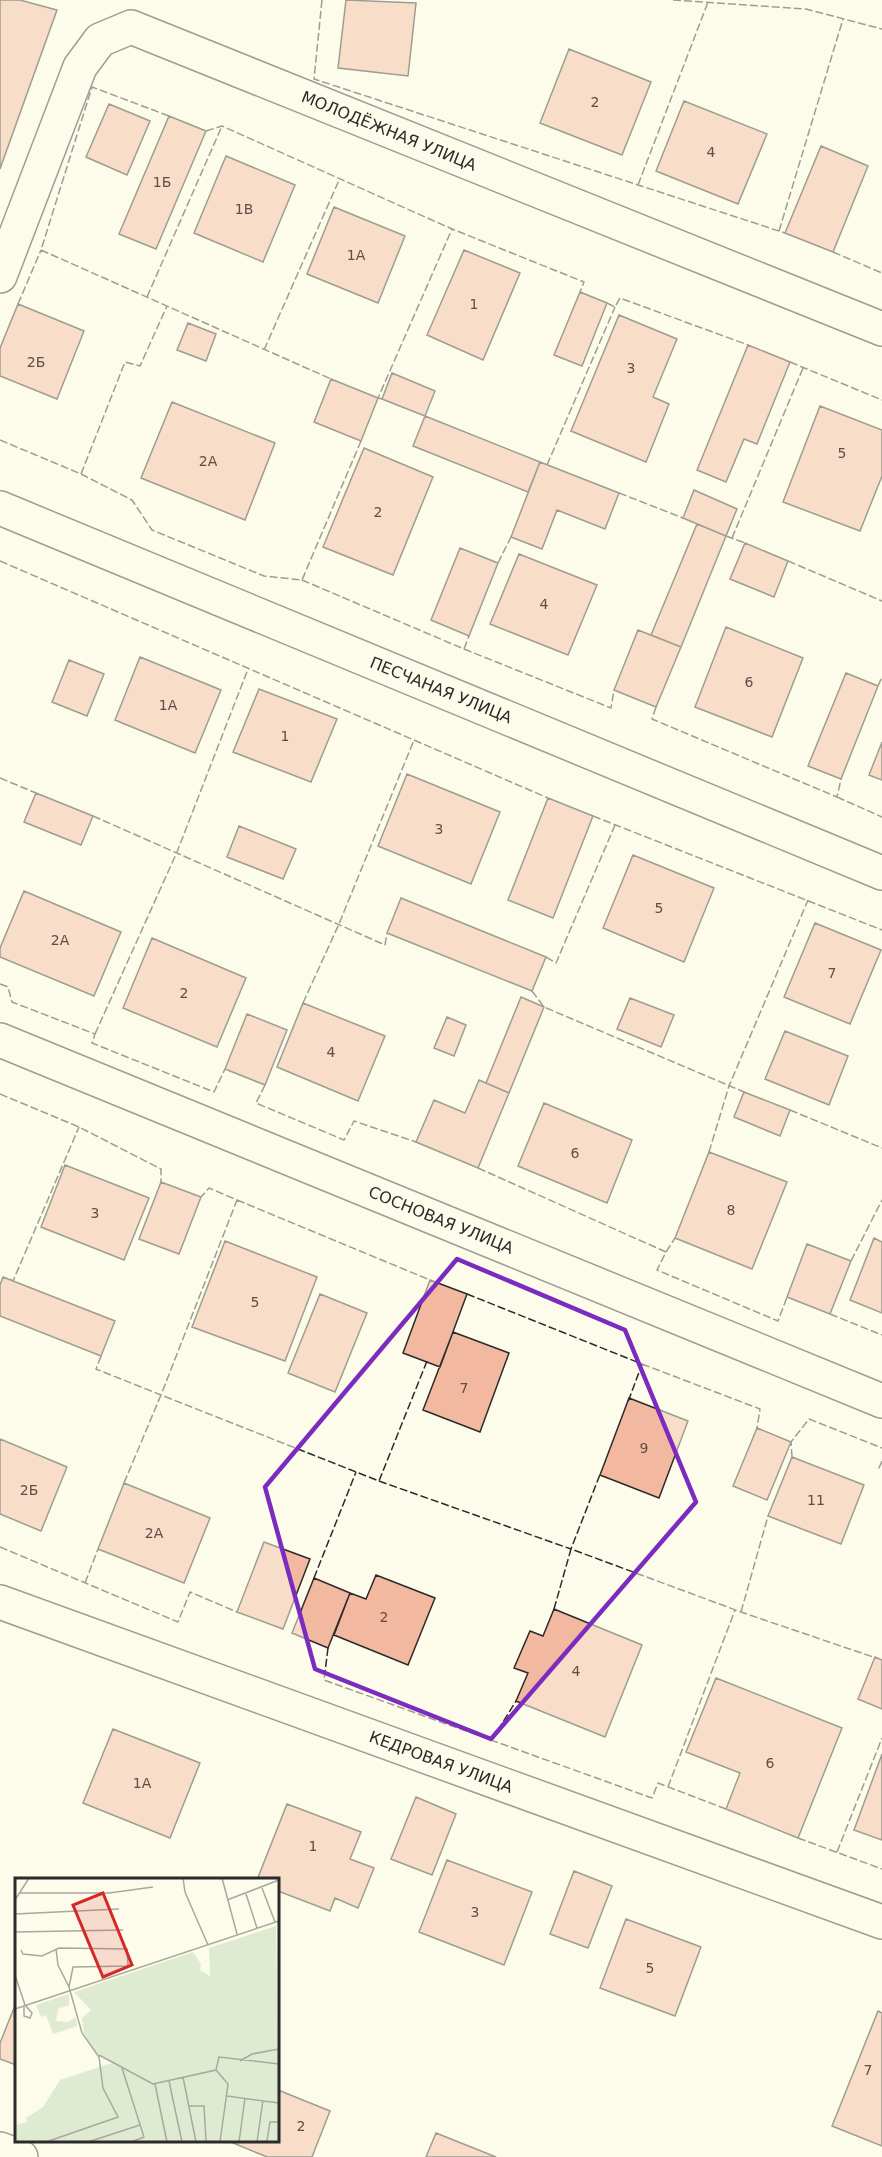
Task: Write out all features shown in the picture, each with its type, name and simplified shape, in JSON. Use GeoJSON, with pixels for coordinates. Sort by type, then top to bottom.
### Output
{"type":"FeatureCollection","features":[{"type":"Feature","properties":{"kind":"street","name":"МОЛОДЁЖНАЯ УЛИЦА"},"geometry":{"type":"LineString","coordinates":[[0,276],[80,67],[100,40],[131,27],[882,329]]}},
{"type":"Feature","properties":{"kind":"street","name":"ПЕСЧАНАЯ УЛИЦА"},"geometry":{"type":"LineString","coordinates":[[0,508],[882,873]]}},
{"type":"Feature","properties":{"kind":"street","name":"СОСНОВАЯ УЛИЦА"},"geometry":{"type":"LineString","coordinates":[[0,1040],[882,1401]]}},
{"type":"Feature","properties":{"kind":"street","name":"КЕДРОВАЯ УЛИЦА"},"geometry":{"type":"LineString","coordinates":[[0,1602],[882,1922]]}},
{"type":"Feature","properties":{"kind":"street"},"geometry":{"type":"LineString","coordinates":[[0,2149],[21,2157]]}},
{"type":"Feature","properties":{"kind":"highlighted area"},"geometry":{"type":"Polygon","coordinates":[[[457,1259],[625,1330],[696,1502],[491,1739],[315,1669],[265,1487],[457,1259]]]}},
{"type":"Feature","properties":{"kind":"building"},"geometry":{"type":"Polygon","coordinates":[[[0,0],[20,0],[57,10],[0,169],[0,0]]]}},
{"type":"Feature","properties":{"kind":"building"},"geometry":{"type":"Polygon","coordinates":[[[346,0],[416,3],[408,76],[338,68],[346,0]]]}},
{"type":"Feature","properties":{"kind":"building"},"geometry":{"type":"Polygon","coordinates":[[[569,49],[651,82],[622,155],[540,123],[569,49]]]}},
{"type":"Feature","properties":{"kind":"building"},"geometry":{"type":"Polygon","coordinates":[[[684,101],[767,134],[738,204],[656,171],[684,101]]]}},
{"type":"Feature","properties":{"kind":"building"},"geometry":{"type":"Polygon","coordinates":[[[109,104],[150,121],[127,175],[86,157],[109,104]]]}},
{"type":"Feature","properties":{"kind":"building"},"geometry":{"type":"Polygon","coordinates":[[[169,116],[206,131],[156,249],[119,234],[169,116]]]}},
{"type":"Feature","properties":{"kind":"building"},"geometry":{"type":"Polygon","coordinates":[[[821,146],[868,166],[833,252],[785,233],[821,146]]]}},
{"type":"Feature","properties":{"kind":"building"},"geometry":{"type":"Polygon","coordinates":[[[226,156],[295,185],[263,262],[194,233],[226,156]]]}},
{"type":"Feature","properties":{"kind":"building"},"geometry":{"type":"Polygon","coordinates":[[[334,207],[405,236],[378,303],[307,274],[334,207]]]}},
{"type":"Feature","properties":{"kind":"building"},"geometry":{"type":"Polygon","coordinates":[[[464,250],[520,273],[483,360],[427,335],[464,250]]]}},
{"type":"Feature","properties":{"kind":"building"},"geometry":{"type":"Polygon","coordinates":[[[580,292],[607,303],[582,366],[554,355],[580,292]]]}},
{"type":"Feature","properties":{"kind":"building"},"geometry":{"type":"Polygon","coordinates":[[[18,304],[84,331],[57,399],[0,376],[0,348],[18,304]]]}},
{"type":"Feature","properties":{"kind":"building"},"geometry":{"type":"Polygon","coordinates":[[[619,315],[677,339],[653,397],[669,404],[646,462],[571,431],[619,315]]]}},
{"type":"Feature","properties":{"kind":"building"},"geometry":{"type":"Polygon","coordinates":[[[188,323],[216,334],[206,361],[177,350],[188,323]]]}},
{"type":"Feature","properties":{"kind":"building"},"geometry":{"type":"Polygon","coordinates":[[[748,345],[790,362],[757,444],[744,439],[726,482],[697,470],[748,345]]]}},
{"type":"Feature","properties":{"kind":"building"},"geometry":{"type":"Polygon","coordinates":[[[392,373],[435,391],[425,416],[382,399],[392,373]]]}},
{"type":"Feature","properties":{"kind":"building"},"geometry":{"type":"Polygon","coordinates":[[[331,379],[378,398],[361,441],[314,422],[331,379]]]}},
{"type":"Feature","properties":{"kind":"building"},"geometry":{"type":"Polygon","coordinates":[[[172,402],[275,443],[245,520],[141,478],[172,402]]]}},
{"type":"Feature","properties":{"kind":"building"},"geometry":{"type":"Polygon","coordinates":[[[820,406],[882,430],[882,476],[860,531],[783,502],[820,406]]]}},
{"type":"Feature","properties":{"kind":"building"},"geometry":{"type":"Polygon","coordinates":[[[425,416],[540,462],[528,492],[413,446],[425,416]]]}},
{"type":"Feature","properties":{"kind":"building"},"geometry":{"type":"Polygon","coordinates":[[[364,448],[433,477],[393,575],[323,547],[364,448]]]}},
{"type":"Feature","properties":{"kind":"building"},"geometry":{"type":"Polygon","coordinates":[[[540,462],[619,493],[605,529],[557,510],[542,549],[511,537],[540,462]]]}},
{"type":"Feature","properties":{"kind":"building"},"geometry":{"type":"Polygon","coordinates":[[[694,490],[737,509],[726,536],[683,518],[694,490]]]}},
{"type":"Feature","properties":{"kind":"building"},"geometry":{"type":"Polygon","coordinates":[[[697,524],[726,536],[681,647],[651,635],[697,524]]]}},
{"type":"Feature","properties":{"kind":"building"},"geometry":{"type":"Polygon","coordinates":[[[745,543],[788,561],[774,597],[730,579],[745,543]]]}},
{"type":"Feature","properties":{"kind":"building"},"geometry":{"type":"Polygon","coordinates":[[[460,548],[498,563],[469,636],[431,620],[460,548]]]}},
{"type":"Feature","properties":{"kind":"building"},"geometry":{"type":"Polygon","coordinates":[[[519,554],[597,585],[568,655],[490,624],[519,554]]]}},
{"type":"Feature","properties":{"kind":"building"},"geometry":{"type":"Polygon","coordinates":[[[726,627],[803,658],[772,737],[695,707],[726,627]]]}},
{"type":"Feature","properties":{"kind":"building"},"geometry":{"type":"Polygon","coordinates":[[[638,630],[681,647],[656,707],[614,690],[638,630]]]}},
{"type":"Feature","properties":{"kind":"building"},"geometry":{"type":"Polygon","coordinates":[[[140,657],[221,690],[195,753],[115,720],[140,657]]]}},
{"type":"Feature","properties":{"kind":"building"},"geometry":{"type":"Polygon","coordinates":[[[69,660],[104,674],[87,716],[52,702],[69,660]]]}},
{"type":"Feature","properties":{"kind":"building"},"geometry":{"type":"Polygon","coordinates":[[[846,673],[878,686],[841,779],[808,766],[846,673]]]}},
{"type":"Feature","properties":{"kind":"building"},"geometry":{"type":"Polygon","coordinates":[[[259,689],[337,719],[311,782],[233,752],[259,689]]]}},
{"type":"Feature","properties":{"kind":"building"},"geometry":{"type":"Polygon","coordinates":[[[882,742],[882,780],[869,775],[882,742]]]}},
{"type":"Feature","properties":{"kind":"building"},"geometry":{"type":"Polygon","coordinates":[[[407,774],[500,812],[471,884],[378,846],[407,774]]]}},
{"type":"Feature","properties":{"kind":"building"},"geometry":{"type":"Polygon","coordinates":[[[36,793],[93,816],[81,845],[24,822],[36,793]]]}},
{"type":"Feature","properties":{"kind":"building"},"geometry":{"type":"Polygon","coordinates":[[[548,798],[593,816],[553,918],[508,900],[548,798]]]}},
{"type":"Feature","properties":{"kind":"building"},"geometry":{"type":"Polygon","coordinates":[[[239,826],[296,849],[283,879],[227,857],[239,826]]]}},
{"type":"Feature","properties":{"kind":"building"},"geometry":{"type":"Polygon","coordinates":[[[633,855],[714,888],[684,962],[603,928],[633,855]]]}},
{"type":"Feature","properties":{"kind":"building"},"geometry":{"type":"Polygon","coordinates":[[[24,891],[121,932],[94,996],[0,957],[0,948],[24,891]]]}},
{"type":"Feature","properties":{"kind":"building"},"geometry":{"type":"Polygon","coordinates":[[[401,898],[546,957],[532,991],[387,933],[401,898]]]}},
{"type":"Feature","properties":{"kind":"building"},"geometry":{"type":"Polygon","coordinates":[[[815,923],[881,950],[850,1024],[784,997],[815,923]]]}},
{"type":"Feature","properties":{"kind":"building"},"geometry":{"type":"Polygon","coordinates":[[[152,938],[246,978],[217,1047],[123,1008],[152,938]]]}},
{"type":"Feature","properties":{"kind":"building"},"geometry":{"type":"Polygon","coordinates":[[[521,997],[544,1007],[509,1093],[486,1083],[521,997]]]}},
{"type":"Feature","properties":{"kind":"building"},"geometry":{"type":"Polygon","coordinates":[[[630,998],[674,1015],[661,1047],[617,1029],[630,998]]]}},
{"type":"Feature","properties":{"kind":"building"},"geometry":{"type":"Polygon","coordinates":[[[303,1003],[385,1036],[358,1101],[277,1067],[303,1003]]]}},
{"type":"Feature","properties":{"kind":"building"},"geometry":{"type":"Polygon","coordinates":[[[247,1014],[287,1030],[265,1085],[225,1069],[247,1014]]]}},
{"type":"Feature","properties":{"kind":"building"},"geometry":{"type":"Polygon","coordinates":[[[447,1017],[466,1025],[454,1056],[434,1048],[447,1017]]]}},
{"type":"Feature","properties":{"kind":"building"},"geometry":{"type":"Polygon","coordinates":[[[785,1031],[848,1056],[829,1105],[765,1079],[785,1031]]]}},
{"type":"Feature","properties":{"kind":"building"},"geometry":{"type":"Polygon","coordinates":[[[479,1080],[509,1093],[478,1168],[416,1142],[434,1100],[465,1113],[479,1080]]]}},
{"type":"Feature","properties":{"kind":"building"},"geometry":{"type":"Polygon","coordinates":[[[744,1092],[790,1110],[780,1136],[734,1117],[744,1092]]]}},
{"type":"Feature","properties":{"kind":"building"},"geometry":{"type":"Polygon","coordinates":[[[544,1103],[632,1140],[607,1203],[518,1166],[544,1103]]]}},
{"type":"Feature","properties":{"kind":"building"},"geometry":{"type":"Polygon","coordinates":[[[709,1152],[787,1182],[752,1269],[675,1238],[709,1152]]]}},
{"type":"Feature","properties":{"kind":"building"},"geometry":{"type":"Polygon","coordinates":[[[65,1165],[149,1198],[124,1260],[41,1227],[65,1165]]]}},
{"type":"Feature","properties":{"kind":"building"},"geometry":{"type":"Polygon","coordinates":[[[161,1182],[201,1197],[179,1254],[139,1239],[161,1182]]]}},
{"type":"Feature","properties":{"kind":"building"},"geometry":{"type":"Polygon","coordinates":[[[874,1238],[882,1242],[882,1313],[850,1300],[874,1238]]]}},
{"type":"Feature","properties":{"kind":"building"},"geometry":{"type":"Polygon","coordinates":[[[225,1241],[317,1277],[285,1361],[192,1327],[225,1241]]]}},
{"type":"Feature","properties":{"kind":"building"},"geometry":{"type":"Polygon","coordinates":[[[807,1244],[851,1261],[830,1314],[787,1297],[807,1244]]]}},
{"type":"Feature","properties":{"kind":"building"},"geometry":{"type":"Polygon","coordinates":[[[3,1277],[115,1321],[101,1356],[0,1316],[0,1285],[3,1277]]]}},
{"type":"Feature","properties":{"kind":"building"},"geometry":{"type":"Polygon","coordinates":[[[430,1280],[467,1294],[440,1367],[403,1353],[430,1280]]]}},
{"type":"Feature","properties":{"kind":"building"},"geometry":{"type":"Polygon","coordinates":[[[320,1294],[367,1313],[335,1392],[288,1373],[320,1294]]]}},
{"type":"Feature","properties":{"kind":"building"},"geometry":{"type":"Polygon","coordinates":[[[453,1332],[509,1353],[480,1432],[423,1410],[453,1332]]]}},
{"type":"Feature","properties":{"kind":"building"},"geometry":{"type":"Polygon","coordinates":[[[629,1398],[688,1421],[659,1498],[600,1475],[629,1398]]]}},
{"type":"Feature","properties":{"kind":"building"},"geometry":{"type":"Polygon","coordinates":[[[757,1428],[791,1442],[767,1500],[733,1486],[757,1428]]]}},
{"type":"Feature","properties":{"kind":"building"},"geometry":{"type":"Polygon","coordinates":[[[0,1439],[67,1467],[41,1531],[0,1514],[0,1439]]]}},
{"type":"Feature","properties":{"kind":"building"},"geometry":{"type":"Polygon","coordinates":[[[792,1457],[864,1485],[841,1544],[768,1516],[792,1457]]]}},
{"type":"Feature","properties":{"kind":"building"},"geometry":{"type":"Polygon","coordinates":[[[124,1483],[210,1518],[184,1583],[98,1549],[124,1483]]]}},
{"type":"Feature","properties":{"kind":"building"},"geometry":{"type":"Polygon","coordinates":[[[264,1542],[310,1559],[283,1629],[237,1612],[264,1542]]]}},
{"type":"Feature","properties":{"kind":"building"},"geometry":{"type":"Polygon","coordinates":[[[376,1575],[435,1598],[408,1665],[334,1635],[350,1593],[366,1599],[376,1575]]]}},
{"type":"Feature","properties":{"kind":"building"},"geometry":{"type":"Polygon","coordinates":[[[314,1578],[350,1593],[328,1648],[292,1633],[314,1578]]]}},
{"type":"Feature","properties":{"kind":"building"},"geometry":{"type":"Polygon","coordinates":[[[554,1609],[642,1645],[605,1737],[516,1701],[528,1673],[514,1668],[530,1631],[543,1636],[554,1609]]]}},
{"type":"Feature","properties":{"kind":"building"},"geometry":{"type":"Polygon","coordinates":[[[875,1657],[882,1660],[882,1709],[858,1699],[875,1657]]]}},
{"type":"Feature","properties":{"kind":"building"},"geometry":{"type":"Polygon","coordinates":[[[716,1678],[842,1728],[798,1838],[726,1809],[740,1773],[686,1752],[716,1678]]]}},
{"type":"Feature","properties":{"kind":"building"},"geometry":{"type":"Polygon","coordinates":[[[113,1729],[200,1763],[170,1838],[83,1803],[113,1729]]]}},
{"type":"Feature","properties":{"kind":"building"},"geometry":{"type":"Polygon","coordinates":[[[882,1754],[882,1840],[854,1830],[882,1754]]]}},
{"type":"Feature","properties":{"kind":"building"},"geometry":{"type":"Polygon","coordinates":[[[416,1797],[456,1814],[432,1875],[391,1859],[416,1797]]]}},
{"type":"Feature","properties":{"kind":"building"},"geometry":{"type":"Polygon","coordinates":[[[287,1804],[361,1832],[350,1859],[374,1868],[358,1908],[335,1898],[330,1911],[279,1891],[279,1878],[258,1878],[287,1804]]]}},
{"type":"Feature","properties":{"kind":"building"},"geometry":{"type":"Polygon","coordinates":[[[447,1860],[532,1892],[504,1965],[419,1932],[447,1860]]]}},
{"type":"Feature","properties":{"kind":"building"},"geometry":{"type":"Polygon","coordinates":[[[574,1871],[612,1886],[588,1948],[550,1934],[574,1871]]]}},
{"type":"Feature","properties":{"kind":"building"},"geometry":{"type":"Polygon","coordinates":[[[626,1919],[701,1947],[675,2016],[600,1988],[626,1919]]]}},
{"type":"Feature","properties":{"kind":"building"},"geometry":{"type":"Polygon","coordinates":[[[15,2006],[15,2065],[0,2059],[0,2043],[15,2006]]]}},
{"type":"Feature","properties":{"kind":"building"},"geometry":{"type":"Polygon","coordinates":[[[878,2011],[882,2013],[882,2146],[832,2126],[878,2011]]]}},
{"type":"Feature","properties":{"kind":"building"},"geometry":{"type":"Polygon","coordinates":[[[279,2090],[330,2111],[312,2157],[267,2157],[231,2142],[279,2142],[279,2090]]]}},
{"type":"Feature","properties":{"kind":"building"},"geometry":{"type":"Polygon","coordinates":[[[436,2133],[496,2157],[426,2157],[436,2133]]]}},
{"type":"Feature","properties":{"kind":"fence"},"geometry":{"type":"LineString","coordinates":[[322,0],[314,79],[785,233]]}},
{"type":"Feature","properties":{"kind":"fence"},"geometry":{"type":"LineString","coordinates":[[673,0],[806,9],[882,29]]}},
{"type":"Feature","properties":{"kind":"fence"},"geometry":{"type":"LineString","coordinates":[[638,185],[708,2]]}},
{"type":"Feature","properties":{"kind":"fence"},"geometry":{"type":"LineString","coordinates":[[779,231],[843,19]]}},
{"type":"Feature","properties":{"kind":"fence"},"geometry":{"type":"LineString","coordinates":[[169,116],[92,87],[41,250],[331,379]]}},
{"type":"Feature","properties":{"kind":"fence"},"geometry":{"type":"LineString","coordinates":[[206,131],[222,126],[452,229],[584,282],[580,292]]}},
{"type":"Feature","properties":{"kind":"fence"},"geometry":{"type":"LineString","coordinates":[[147,297],[222,126]]}},
{"type":"Feature","properties":{"kind":"fence"},"geometry":{"type":"LineString","coordinates":[[264,350],[340,178]]}},
{"type":"Feature","properties":{"kind":"fence"},"geometry":{"type":"LineString","coordinates":[[382,399],[378,398],[452,229]]}},
{"type":"Feature","properties":{"kind":"fence"},"geometry":{"type":"LineString","coordinates":[[18,304],[41,250]]}},
{"type":"Feature","properties":{"kind":"fence"},"geometry":{"type":"LineString","coordinates":[[833,252],[882,273]]}},
{"type":"Feature","properties":{"kind":"fence"},"geometry":{"type":"LineString","coordinates":[[607,303],[615,307],[620,298],[748,345]]}},
{"type":"Feature","properties":{"kind":"fence"},"geometry":{"type":"LineString","coordinates":[[0,440],[81,474],[125,362],[140,366],[167,306]]}},
{"type":"Feature","properties":{"kind":"fence"},"geometry":{"type":"LineString","coordinates":[[547,465],[615,307]]}},
{"type":"Feature","properties":{"kind":"fence"},"geometry":{"type":"LineString","coordinates":[[790,362],[882,400]]}},
{"type":"Feature","properties":{"kind":"fence"},"geometry":{"type":"LineString","coordinates":[[732,538],[803,368]]}},
{"type":"Feature","properties":{"kind":"fence"},"geometry":{"type":"LineString","coordinates":[[81,474],[132,500],[152,530],[264,576],[302,580],[361,441]]}},
{"type":"Feature","properties":{"kind":"fence"},"geometry":{"type":"LineString","coordinates":[[619,493],[683,518]]}},
{"type":"Feature","properties":{"kind":"fence"},"geometry":{"type":"LineString","coordinates":[[726,536],[745,543]]}},
{"type":"Feature","properties":{"kind":"fence"},"geometry":{"type":"LineString","coordinates":[[498,563],[511,537]]}},
{"type":"Feature","properties":{"kind":"fence"},"geometry":{"type":"LineString","coordinates":[[0,561],[548,798]]}},
{"type":"Feature","properties":{"kind":"fence"},"geometry":{"type":"LineString","coordinates":[[788,561],[882,601]]}},
{"type":"Feature","properties":{"kind":"fence"},"geometry":{"type":"LineString","coordinates":[[302,580],[464,649],[469,636]]}},
{"type":"Feature","properties":{"kind":"fence"},"geometry":{"type":"LineString","coordinates":[[464,649],[611,708],[614,690]]}},
{"type":"Feature","properties":{"kind":"fence"},"geometry":{"type":"LineString","coordinates":[[95,1034],[177,852],[248,669]]}},
{"type":"Feature","properties":{"kind":"fence"},"geometry":{"type":"LineString","coordinates":[[878,686],[882,677]]}},
{"type":"Feature","properties":{"kind":"fence"},"geometry":{"type":"LineString","coordinates":[[656,707],[652,719],[837,797],[841,779]]}},
{"type":"Feature","properties":{"kind":"fence"},"geometry":{"type":"LineString","coordinates":[[303,1003],[339,924],[414,740]]}},
{"type":"Feature","properties":{"kind":"fence"},"geometry":{"type":"LineString","coordinates":[[0,778],[36,793]]}},
{"type":"Feature","properties":{"kind":"fence"},"geometry":{"type":"LineString","coordinates":[[837,797],[882,817]]}},
{"type":"Feature","properties":{"kind":"fence"},"geometry":{"type":"LineString","coordinates":[[93,816],[385,945],[387,933]]}},
{"type":"Feature","properties":{"kind":"fence"},"geometry":{"type":"LineString","coordinates":[[593,816],[882,930]]}},
{"type":"Feature","properties":{"kind":"fence"},"geometry":{"type":"LineString","coordinates":[[546,957],[556,963],[615,825]]}},
{"type":"Feature","properties":{"kind":"fence"},"geometry":{"type":"LineString","coordinates":[[709,1152],[729,1086],[808,900]]}},
{"type":"Feature","properties":{"kind":"fence"},"geometry":{"type":"LineString","coordinates":[[0,984],[8,987],[12,1002],[95,1034],[92,1043],[214,1092],[225,1069]]}},
{"type":"Feature","properties":{"kind":"fence"},"geometry":{"type":"LineString","coordinates":[[532,991],[544,1007],[744,1092]]}},
{"type":"Feature","properties":{"kind":"fence"},"geometry":{"type":"LineString","coordinates":[[265,1085],[256,1103],[344,1140],[354,1121],[416,1142]]}},
{"type":"Feature","properties":{"kind":"fence"},"geometry":{"type":"LineString","coordinates":[[0,1094],[79,1127],[161,1169],[161,1182]]}},
{"type":"Feature","properties":{"kind":"fence"},"geometry":{"type":"LineString","coordinates":[[790,1110],[882,1148]]}},
{"type":"Feature","properties":{"kind":"fence"},"geometry":{"type":"LineString","coordinates":[[10,1279],[13,1281],[79,1127]]}},
{"type":"Feature","properties":{"kind":"fence"},"geometry":{"type":"LineString","coordinates":[[478,1168],[666,1252],[657,1270],[778,1321],[787,1297]]}},
{"type":"Feature","properties":{"kind":"fence"},"geometry":{"type":"LineString","coordinates":[[101,1356],[96,1369],[161,1395],[237,1200],[209,1188],[201,1197]]}},
{"type":"Feature","properties":{"kind":"fence"},"geometry":{"type":"LineString","coordinates":[[237,1200],[430,1280]]}},
{"type":"Feature","properties":{"kind":"fence"},"geometry":{"type":"LineString","coordinates":[[851,1261],[882,1200]]}},
{"type":"Feature","properties":{"kind":"fence"},"geometry":{"type":"LineString","coordinates":[[666,1252],[675,1238]]}},
{"type":"Feature","properties":{"kind":"fence"},"geometry":{"type":"LineString","coordinates":[[467,1294],[642,1364],[628,1402]]}},
{"type":"Feature","properties":{"kind":"fence"},"geometry":{"type":"LineString","coordinates":[[830,1314],[882,1335]]}},
{"type":"Feature","properties":{"kind":"fence"},"geometry":{"type":"LineString","coordinates":[[124,1483],[161,1395],[379,1481],[427,1361]]}},
{"type":"Feature","properties":{"kind":"fence"},"geometry":{"type":"LineString","coordinates":[[642,1364],[760,1409],[757,1428]]}},
{"type":"Feature","properties":{"kind":"fence"},"geometry":{"type":"LineString","coordinates":[[792,1457],[791,1442],[809,1419],[882,1448]]}},
{"type":"Feature","properties":{"kind":"fence"},"geometry":{"type":"LineString","coordinates":[[882,1461],[879,1468],[882,1469]]}},
{"type":"Feature","properties":{"kind":"fence"},"geometry":{"type":"LineString","coordinates":[[314,1578],[356,1472]]}},
{"type":"Feature","properties":{"kind":"fence"},"geometry":{"type":"LineString","coordinates":[[379,1481],[571,1549],[601,1472]]}},
{"type":"Feature","properties":{"kind":"fence"},"geometry":{"type":"LineString","coordinates":[[741,1612],[768,1516]]}},
{"type":"Feature","properties":{"kind":"fence"},"geometry":{"type":"LineString","coordinates":[[0,1547],[178,1622],[190,1592],[237,1612]]}},
{"type":"Feature","properties":{"kind":"fence"},"geometry":{"type":"LineString","coordinates":[[85,1583],[98,1549]]}},
{"type":"Feature","properties":{"kind":"fence"},"geometry":{"type":"LineString","coordinates":[[554,1609],[571,1549],[741,1612],[876,1658]]}},
{"type":"Feature","properties":{"kind":"fence"},"geometry":{"type":"LineString","coordinates":[[668,1787],[735,1610]]}},
{"type":"Feature","properties":{"kind":"fence"},"geometry":{"type":"LineString","coordinates":[[328,1648],[324,1680],[652,1798],[658,1783],[726,1809]]}},
{"type":"Feature","properties":{"kind":"fence"},"geometry":{"type":"LineString","coordinates":[[492,1740],[516,1701]]}},
{"type":"Feature","properties":{"kind":"fence"},"geometry":{"type":"LineString","coordinates":[[837,1852],[882,1738]]}},
{"type":"Feature","properties":{"kind":"fence"},"geometry":{"type":"LineString","coordinates":[[798,1838],[882,1869]]}}]}
